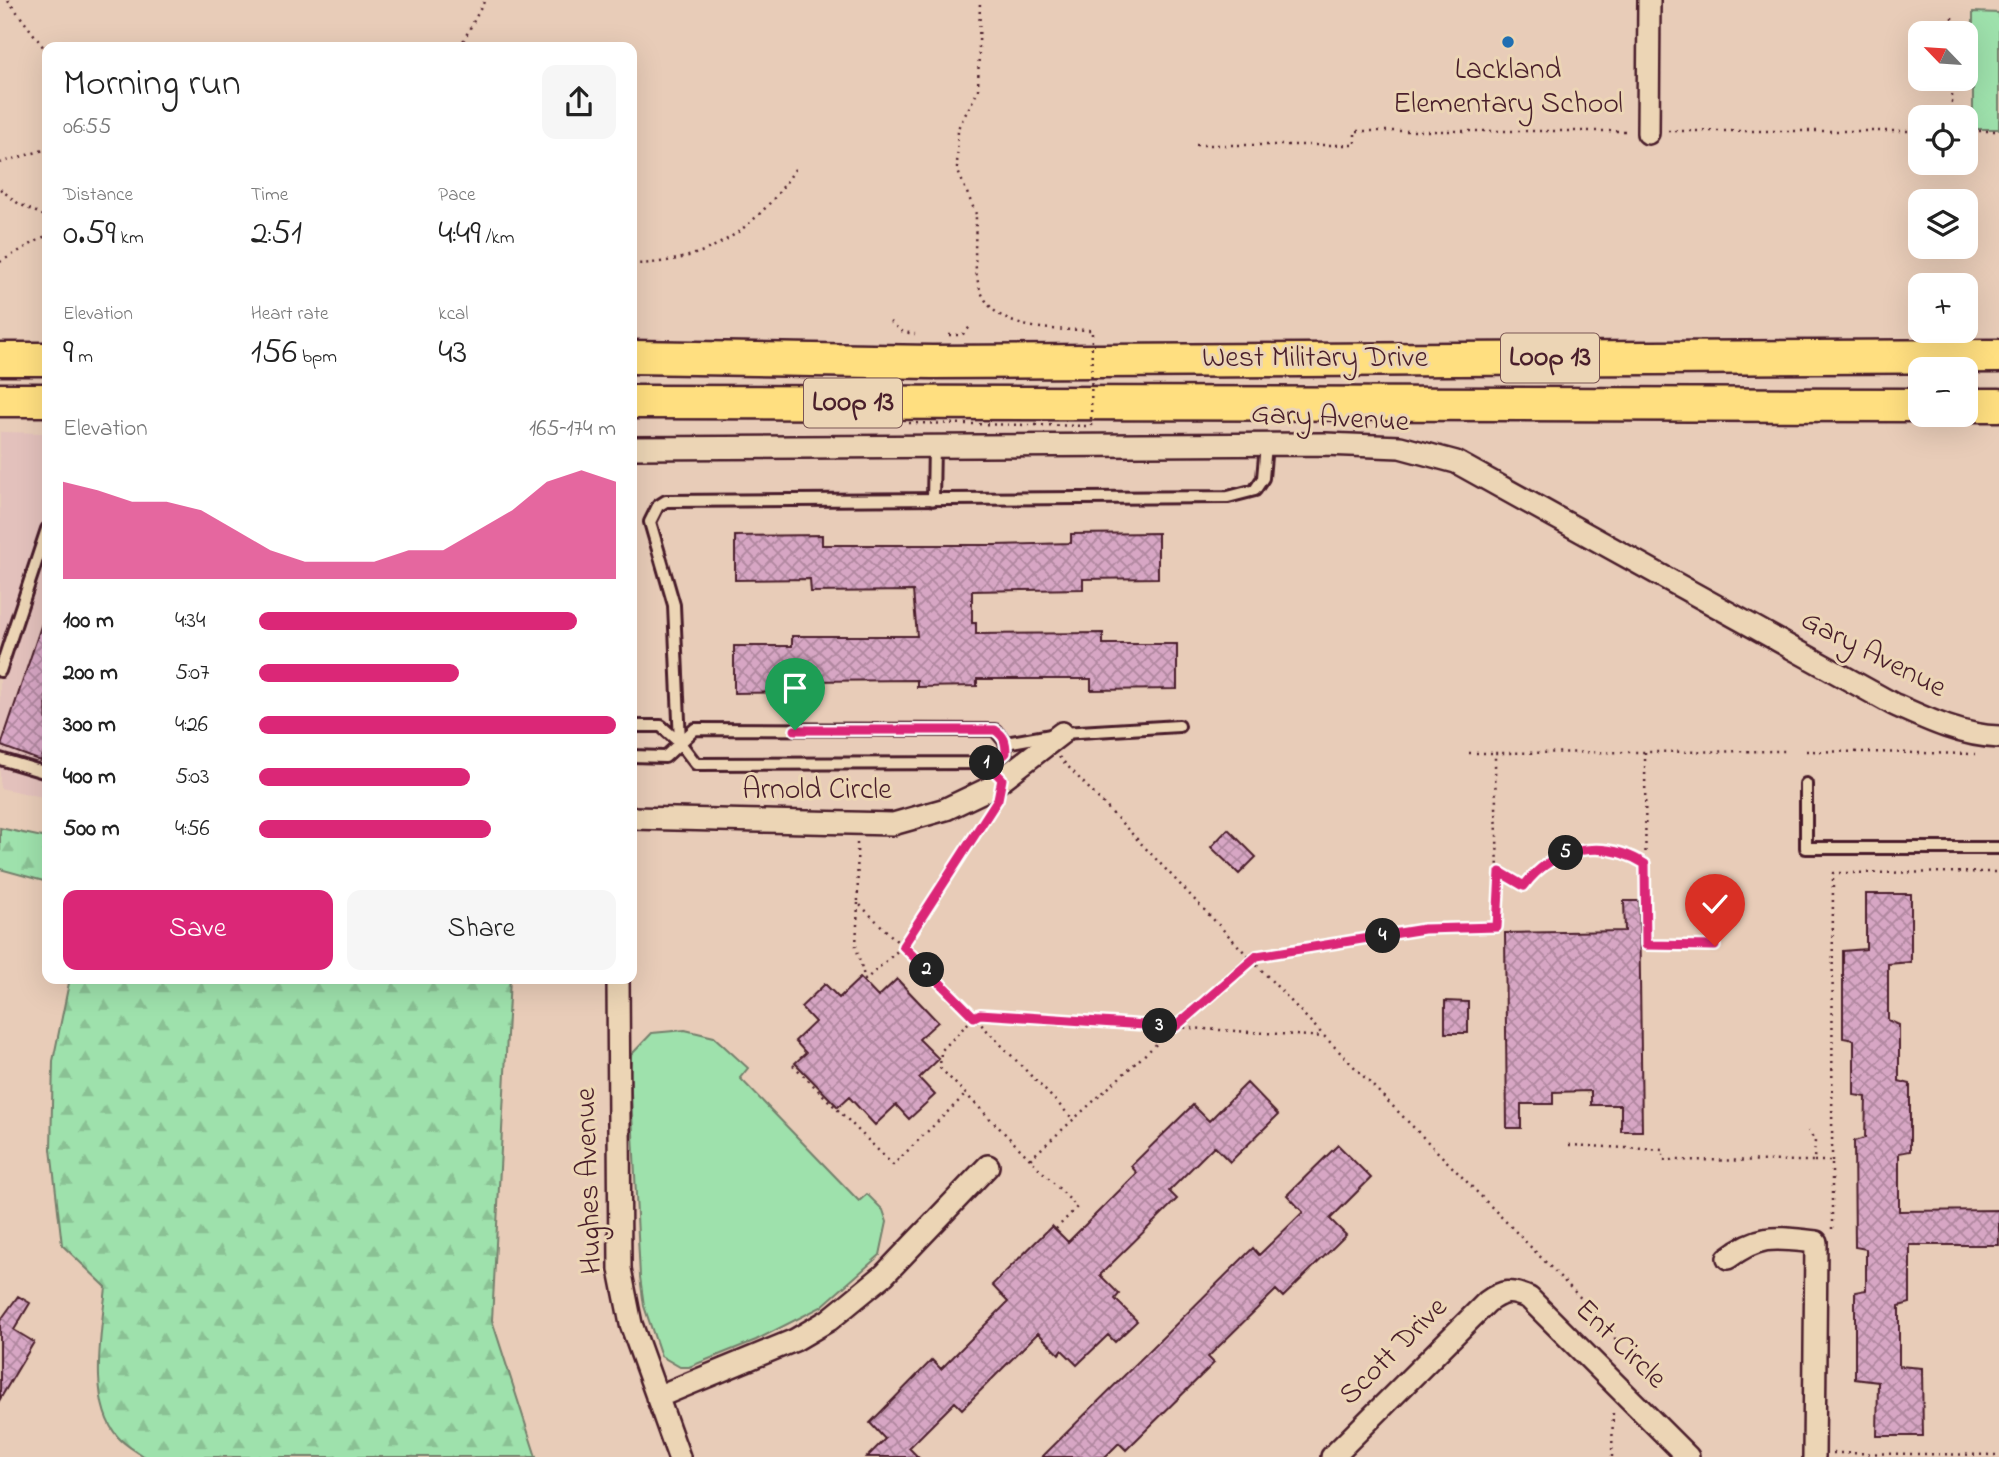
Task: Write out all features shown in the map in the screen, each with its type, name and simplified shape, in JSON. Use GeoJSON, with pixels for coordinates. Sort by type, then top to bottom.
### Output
{"type":"FeatureCollection","features":[{"type":"Feature","properties":{"kind":"main road","name":"West Military Drive"},"geometry":{"type":"LineString","coordinates":[[637,358],[944,362],[1999,356]]}},
{"type":"Feature","properties":{"kind":"main road"},"geometry":{"type":"LineString","coordinates":[[0,359],[42,359]]}},
{"type":"Feature","properties":{"kind":"main road"},"geometry":{"type":"LineString","coordinates":[[0,400],[42,400]]}},
{"type":"Feature","properties":{"kind":"main road","name":"West Military Drive"},"geometry":{"type":"LineString","coordinates":[[637,402],[1908,405]]}},
{"type":"Feature","properties":{"kind":"main road"},"geometry":{"type":"LineString","coordinates":[[1978,405],[1999,405]]}},
{"type":"Feature","properties":{"kind":"street"},"geometry":{"type":"LineString","coordinates":[[1648,132],[1650,0]]}},
{"type":"Feature","properties":{"kind":"street","name":"Gary Avenue"},"geometry":{"type":"LineString","coordinates":[[637,448],[1266,445],[1401,447],[1456,462],[1893,704],[1933,722],[1985,736],[1999,737]]}},
{"type":"Feature","properties":{"kind":"street","name":"Arnold Circle"},"geometry":{"type":"LineString","coordinates":[[637,818],[893,824],[946,809],[992,787],[1062,733]]}},
{"type":"Feature","properties":{"kind":"street","name":"Hughes Avenue"},"geometry":{"type":"LineString","coordinates":[[618,984],[620,1269],[631,1324],[680,1457]]}},
{"type":"Feature","properties":{"kind":"street"},"geometry":{"type":"LineString","coordinates":[[657,1397],[795,1340],[829,1320],[884,1275],[988,1166]]}},
{"type":"Feature","properties":{"kind":"street"},"geometry":{"type":"LineString","coordinates":[[1728,1258],[1758,1239],[1770,1237],[1816,1242],[1824,1455]]}},
{"type":"Feature","properties":{"kind":"street","name":"Ent Circle"},"geometry":{"type":"LineString","coordinates":[[1501,1292],[1513,1291],[1529,1298],[1688,1457]]}},
{"type":"Feature","properties":{"kind":"street","name":"Scott Drive"},"geometry":{"type":"LineString","coordinates":[[1332,1457],[1487,1302],[1501,1292]]}},
{"type":"Feature","properties":{"kind":"lane"},"geometry":{"type":"LineString","coordinates":[[680,743],[674,605],[650,522],[658,506],[666,501],[1228,497],[1255,490],[1263,478],[1266,445]]}},
{"type":"Feature","properties":{"kind":"lane"},"geometry":{"type":"LineString","coordinates":[[933,500],[934,446]]}},
{"type":"Feature","properties":{"kind":"lane"},"geometry":{"type":"LineString","coordinates":[[0,671],[42,544]]}},
{"type":"Feature","properties":{"kind":"lane"},"geometry":{"type":"LineString","coordinates":[[637,726],[661,726],[680,743],[696,764],[706,766],[995,763],[1006,753],[1006,743],[995,730],[695,729],[680,743],[665,757],[637,757]]}},
{"type":"Feature","properties":{"kind":"lane"},"geometry":{"type":"LineString","coordinates":[[1006,743],[1062,733],[1178,726]]}},
{"type":"Feature","properties":{"kind":"lane"},"geometry":{"type":"LineString","coordinates":[[0,759],[42,772]]}},
{"type":"Feature","properties":{"kind":"lane"},"geometry":{"type":"LineString","coordinates":[[986,763],[1002,779]]}},
{"type":"Feature","properties":{"kind":"lane"},"geometry":{"type":"LineString","coordinates":[[1806,784],[1806,848],[1999,848]]}},
{"type":"Feature","properties":{"kind":"path"},"geometry":{"type":"LineString","coordinates":[[8,0],[42,45]]}},
{"type":"Feature","properties":{"kind":"path"},"geometry":{"type":"LineString","coordinates":[[463,42],[485,0]]}},
{"type":"Feature","properties":{"kind":"path"},"geometry":{"type":"LineString","coordinates":[[909,423],[1091,426],[1092,330],[1034,329],[1017,325],[990,306],[976,271],[976,214],[957,169],[958,128],[978,91],[980,0]]}},
{"type":"Feature","properties":{"kind":"path"},"geometry":{"type":"LineString","coordinates":[[1952,13],[1952,21]]}},
{"type":"Feature","properties":{"kind":"path"},"geometry":{"type":"LineString","coordinates":[[1196,145],[1355,145],[1355,131],[1908,131]]}},
{"type":"Feature","properties":{"kind":"path"},"geometry":{"type":"LineString","coordinates":[[1978,131],[1999,131]]}},
{"type":"Feature","properties":{"kind":"path"},"geometry":{"type":"LineString","coordinates":[[0,163],[42,150]]}},
{"type":"Feature","properties":{"kind":"path"},"geometry":{"type":"LineString","coordinates":[[637,264],[652,264],[708,251],[738,234],[764,212],[797,166]]}},
{"type":"Feature","properties":{"kind":"path"},"geometry":{"type":"LineString","coordinates":[[0,189],[19,204],[42,215]]}},
{"type":"Feature","properties":{"kind":"path"},"geometry":{"type":"LineString","coordinates":[[0,262],[42,237]]}},
{"type":"Feature","properties":{"kind":"path"},"geometry":{"type":"LineString","coordinates":[[890,322],[903,332],[915,334]]}},
{"type":"Feature","properties":{"kind":"path"},"geometry":{"type":"LineString","coordinates":[[948,335],[962,335],[972,325]]}},
{"type":"Feature","properties":{"kind":"path"},"geometry":{"type":"LineString","coordinates":[[1469,753],[1787,751]]}},
{"type":"Feature","properties":{"kind":"path"},"geometry":{"type":"LineString","coordinates":[[1806,751],[1985,754]]}},
{"type":"Feature","properties":{"kind":"path"},"geometry":{"type":"LineString","coordinates":[[1645,752],[1646,945],[1715,946]]}},
{"type":"Feature","properties":{"kind":"path"},"geometry":{"type":"LineString","coordinates":[[1030,1159],[1251,958],[1424,929],[1497,927],[1500,872],[1495,820],[1495,754]]}},
{"type":"Feature","properties":{"kind":"path"},"geometry":{"type":"LineString","coordinates":[[1057,755],[1325,1037],[1615,1333],[1612,1457]]}},
{"type":"Feature","properties":{"kind":"path"},"geometry":{"type":"LineString","coordinates":[[857,825],[856,946],[865,980],[903,946],[998,799],[1002,779]]}},
{"type":"Feature","properties":{"kind":"path"},"geometry":{"type":"LineString","coordinates":[[1500,872],[1524,886],[1547,862],[1565,853],[1584,849],[1618,852],[1645,864]]}},
{"type":"Feature","properties":{"kind":"path"},"geometry":{"type":"LineString","coordinates":[[1832,1161],[1833,873],[1999,872]]}},
{"type":"Feature","properties":{"kind":"path"},"geometry":{"type":"LineString","coordinates":[[858,903],[1073,1119]]}},
{"type":"Feature","properties":{"kind":"path"},"geometry":{"type":"LineString","coordinates":[[1056,1230],[1077,1206],[940,1068],[940,1051],[974,1017],[980,1014],[1325,1037]]}},
{"type":"Feature","properties":{"kind":"path"},"geometry":{"type":"LineString","coordinates":[[793,1065],[893,1165],[965,1095]]}},
{"type":"Feature","properties":{"kind":"path"},"geometry":{"type":"LineString","coordinates":[[1569,1145],[1663,1150],[1663,1160],[1814,1161],[1815,1140],[1808,1131]]}},
{"type":"Feature","properties":{"kind":"path"},"geometry":{"type":"LineString","coordinates":[[1824,1455],[1999,1455]]}},
{"type":"Feature","properties":{"kind":"shaded area"},"geometry":{"type":"Polygon","coordinates":[[[0,432],[42,433],[42,797],[0,788],[0,432]]]}},
{"type":"Feature","properties":{"kind":"green space"},"geometry":{"type":"Polygon","coordinates":[[[1973,12],[1999,13],[1999,129],[1978,129],[1978,105],[1973,105],[1973,91],[1978,91],[1978,21],[1973,21],[1973,12]]]}},
{"type":"Feature","properties":{"kind":"green space"},"geometry":{"type":"Polygon","coordinates":[[[0,828],[42,837],[42,881],[0,869],[0,828]]]}},
{"type":"Feature","properties":{"kind":"green space"},"geometry":{"type":"Polygon","coordinates":[[[69,984],[510,984],[492,1320],[536,1457],[144,1457],[121,1440],[108,1423],[100,1386],[100,1344],[106,1287],[62,1245],[51,1149],[53,1061],[69,984]]]}},
{"type":"Feature","properties":{"kind":"green space"},"geometry":{"type":"Polygon","coordinates":[[[685,1030],[714,1037],[748,1068],[740,1078],[859,1201],[867,1194],[883,1210],[887,1222],[880,1255],[821,1307],[756,1340],[689,1367],[680,1367],[661,1356],[644,1306],[640,1277],[630,1072],[631,1055],[652,1033],[685,1030]]]}},
{"type":"Feature","properties":{"kind":"building"},"geometry":{"type":"Polygon","coordinates":[[[1158,533],[1158,578],[1083,579],[1083,589],[972,591],[972,623],[976,623],[976,634],[1103,633],[1103,644],[1177,644],[1177,689],[1091,690],[1091,679],[977,679],[977,686],[917,687],[917,680],[804,681],[804,692],[734,693],[734,646],[792,646],[792,636],[917,636],[913,591],[811,592],[810,579],[735,580],[735,536],[822,535],[822,545],[995,545],[1071,543],[1071,534],[1158,533]]]}},
{"type":"Feature","properties":{"kind":"building"},"geometry":{"type":"Polygon","coordinates":[[[42,623],[41,761],[1,746],[42,623]]]}},
{"type":"Feature","properties":{"kind":"building"},"geometry":{"type":"Polygon","coordinates":[[[1228,829],[1256,857],[1239,874],[1211,847],[1228,829]]]}},
{"type":"Feature","properties":{"kind":"building"},"geometry":{"type":"Polygon","coordinates":[[[1866,894],[1911,894],[1911,962],[1888,964],[1888,1020],[1899,1025],[1899,1081],[1910,1084],[1910,1151],[1899,1153],[1899,1211],[1999,1210],[1999,1245],[1910,1245],[1910,1303],[1899,1306],[1899,1366],[1922,1368],[1923,1436],[1877,1436],[1878,1382],[1855,1379],[1855,1292],[1866,1290],[1866,1249],[1855,1247],[1854,1141],[1865,1138],[1866,1097],[1854,1095],[1854,1040],[1843,1038],[1843,951],[1866,949],[1866,894]]]}},
{"type":"Feature","properties":{"kind":"building"},"geometry":{"type":"Polygon","coordinates":[[[1624,901],[1639,901],[1642,1131],[1621,1131],[1621,1105],[1591,1105],[1591,1091],[1553,1092],[1553,1104],[1521,1104],[1521,1128],[1507,1128],[1505,933],[1625,931],[1624,901]]]}},
{"type":"Feature","properties":{"kind":"building"},"geometry":{"type":"Polygon","coordinates":[[[860,978],[878,997],[897,979],[938,1022],[919,1039],[939,1059],[919,1078],[935,1095],[909,1119],[896,1105],[875,1125],[849,1097],[838,1107],[795,1063],[806,1053],[795,1041],[815,1022],[801,1007],[825,984],[839,998],[860,978]]]}},
{"type":"Feature","properties":{"kind":"building"},"geometry":{"type":"Polygon","coordinates":[[[1445,1001],[1468,1002],[1468,1033],[1445,1033],[1445,1001]]]}},
{"type":"Feature","properties":{"kind":"building"},"geometry":{"type":"Polygon","coordinates":[[[1247,1083],[1278,1115],[1230,1162],[1214,1146],[1169,1191],[1177,1199],[1100,1275],[1119,1294],[1115,1299],[1137,1321],[1115,1342],[1108,1335],[1077,1365],[1062,1350],[1059,1354],[1038,1333],[962,1409],[955,1402],[909,1448],[918,1457],[867,1457],[885,1439],[870,1423],[932,1360],[941,1369],[1008,1302],[992,1285],[1052,1226],[1068,1242],[1137,1173],[1131,1166],[1193,1105],[1209,1121],[1247,1083]]]}},
{"type":"Feature","properties":{"kind":"building"},"geometry":{"type":"Polygon","coordinates":[[[1338,1145],[1371,1178],[1330,1219],[1346,1235],[1283,1297],[1276,1290],[1208,1357],[1214,1363],[1126,1450],[1119,1443],[1105,1457],[1042,1457],[1253,1248],[1259,1255],[1303,1212],[1287,1195],[1338,1145]]]}},
{"type":"Feature","properties":{"kind":"building"},"geometry":{"type":"Polygon","coordinates":[[[18,1296],[30,1303],[14,1330],[34,1342],[0,1399],[0,1321],[18,1296]]]}},
{"type":"Feature","properties":{"kind":"place","name":"Lackland Elementary School"},"geometry":{"type":"Point","coordinates":[1508,42]}},
{"type":"Feature","properties":{"kind":"route"},"geometry":{"type":"LineString","coordinates":[[795,730],[995,730],[1002,734],[1006,753],[995,763],[986,763],[997,771],[1002,779],[998,799],[903,946],[974,1017],[980,1014],[1175,1027],[1251,958],[1257,956],[1424,929],[1497,927],[1500,872],[1524,886],[1532,874],[1547,862],[1565,853],[1584,849],[1618,852],[1645,864],[1646,945],[1715,946]]}}]}
